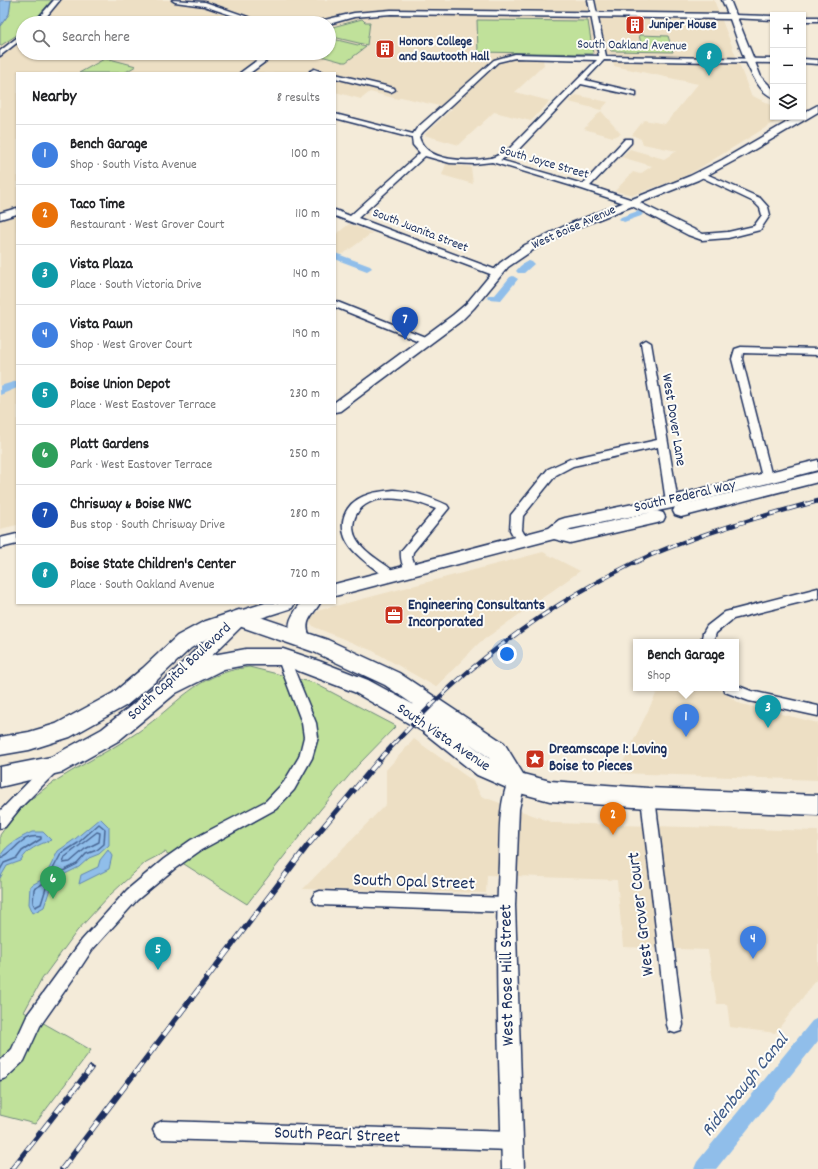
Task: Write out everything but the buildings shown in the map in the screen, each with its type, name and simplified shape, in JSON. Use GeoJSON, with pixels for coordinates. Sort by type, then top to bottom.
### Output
{"type":"FeatureCollection","features":[{"type":"Feature","properties":{"kind":"main road","name":"South Federal Way"},"geometry":{"type":"LineString","coordinates":[[336,590],[554,533],[565,524],[672,502],[818,465]]}},
{"type":"Feature","properties":{"kind":"main road","name":"South Federal Way"},"geometry":{"type":"LineString","coordinates":[[554,533],[570,537],[712,504],[818,477]]}},
{"type":"Feature","properties":{"kind":"main road"},"geometry":{"type":"LineString","coordinates":[[239,618],[283,604]]}},
{"type":"Feature","properties":{"kind":"main road"},"geometry":{"type":"LineString","coordinates":[[302,639],[299,634],[298,620],[310,604]]}},
{"type":"Feature","properties":{"kind":"main road","name":"South Vista Avenue"},"geometry":{"type":"LineString","coordinates":[[239,618],[328,649],[392,680],[496,750],[516,782]]}},
{"type":"Feature","properties":{"kind":"main road","name":"South Capitol Boulevard"},"geometry":{"type":"LineString","coordinates":[[0,777],[55,765],[110,735],[169,687],[239,618]]}},
{"type":"Feature","properties":{"kind":"main road","name":"South Capitol Boulevard"},"geometry":{"type":"LineString","coordinates":[[0,746],[29,741],[69,728],[120,699],[150,674],[184,642],[210,627],[239,618]]}},
{"type":"Feature","properties":{"kind":"main road","name":"South Vista Avenue"},"geometry":{"type":"LineString","coordinates":[[169,687],[220,661],[246,657],[283,657],[319,669],[368,690],[403,708],[429,725],[485,768],[516,782],[550,791],[648,798],[818,805]]}},
{"type":"Feature","properties":{"kind":"street"},"geometry":{"type":"LineString","coordinates":[[43,16],[57,0]]}},
{"type":"Feature","properties":{"kind":"street"},"geometry":{"type":"LineString","coordinates":[[175,0],[205,4],[241,16]]}},
{"type":"Feature","properties":{"kind":"street"},"geometry":{"type":"LineString","coordinates":[[492,160],[504,156],[513,150],[602,57],[591,0]]}},
{"type":"Feature","properties":{"kind":"street"},"geometry":{"type":"LineString","coordinates":[[726,0],[750,61],[762,84],[770,91]]}},
{"type":"Feature","properties":{"kind":"street"},"geometry":{"type":"LineString","coordinates":[[336,19],[348,16],[374,13],[456,10],[594,15],[770,18]]}},
{"type":"Feature","properties":{"kind":"street"},"geometry":{"type":"LineString","coordinates":[[806,18],[818,19]]}},
{"type":"Feature","properties":{"kind":"street"},"geometry":{"type":"LineString","coordinates":[[0,54],[16,41]]}},
{"type":"Feature","properties":{"kind":"street","name":"South Oakland Avenue"},"geometry":{"type":"LineString","coordinates":[[415,137],[420,130],[496,61],[515,56],[770,61]]}},
{"type":"Feature","properties":{"kind":"street"},"geometry":{"type":"LineString","coordinates":[[245,72],[263,60]]}},
{"type":"Feature","properties":{"kind":"street"},"geometry":{"type":"LineString","coordinates":[[806,61],[818,62]]}},
{"type":"Feature","properties":{"kind":"street"},"geometry":{"type":"LineString","coordinates":[[336,78],[390,90]]}},
{"type":"Feature","properties":{"kind":"street"},"geometry":{"type":"LineString","coordinates":[[579,81],[633,94]]}},
{"type":"Feature","properties":{"kind":"street"},"geometry":{"type":"LineString","coordinates":[[806,108],[816,110]]}},
{"type":"Feature","properties":{"kind":"street","name":"West Boise Avenue"},"geometry":{"type":"LineString","coordinates":[[806,115],[816,110]]}},
{"type":"Feature","properties":{"kind":"street"},"geometry":{"type":"LineString","coordinates":[[336,116],[415,137],[417,145],[424,153],[352,219]]}},
{"type":"Feature","properties":{"kind":"street","name":"West Boise Avenue"},"geometry":{"type":"LineString","coordinates":[[336,407],[427,341],[470,306],[496,273],[509,261],[536,243],[592,217],[633,203],[701,175],[798,120]]}},
{"type":"Feature","properties":{"kind":"street"},"geometry":{"type":"LineString","coordinates":[[585,186],[628,141]]}},
{"type":"Feature","properties":{"kind":"street","name":"South Joyce Street"},"geometry":{"type":"LineString","coordinates":[[424,153],[436,158],[456,161],[474,162],[492,160],[585,186],[633,203],[691,233],[702,237],[715,237],[757,228],[766,215],[764,207],[757,200],[701,175]]}},
{"type":"Feature","properties":{"kind":"street"},"geometry":{"type":"LineString","coordinates":[[0,216],[16,211]]}},
{"type":"Feature","properties":{"kind":"street","name":"South Juanita Street"},"geometry":{"type":"LineString","coordinates":[[336,213],[496,273]]}},
{"type":"Feature","properties":{"kind":"street"},"geometry":{"type":"LineString","coordinates":[[336,304],[427,341]]}},
{"type":"Feature","properties":{"kind":"street","name":"West Dover Lane"},"geometry":{"type":"LineString","coordinates":[[646,343],[672,502]]}},
{"type":"Feature","properties":{"kind":"street"},"geometry":{"type":"LineString","coordinates":[[767,477],[737,359],[737,353],[738,351],[747,350],[818,352]]}},
{"type":"Feature","properties":{"kind":"street"},"geometry":{"type":"LineString","coordinates":[[522,541],[516,530],[517,515],[552,472],[570,463],[662,442]]}},
{"type":"Feature","properties":{"kind":"street"},"geometry":{"type":"LineString","coordinates":[[392,576],[360,550],[353,543],[349,534],[347,523],[352,509],[364,500],[373,497],[385,495],[409,496],[443,508],[407,551],[406,558],[411,571]]}},
{"type":"Feature","properties":{"kind":"street"},"geometry":{"type":"LineString","coordinates":[[0,543],[16,539]]}},
{"type":"Feature","properties":{"kind":"street"},"geometry":{"type":"LineString","coordinates":[[707,639],[716,622],[729,615],[818,593]]}},
{"type":"Feature","properties":{"kind":"street"},"geometry":{"type":"LineString","coordinates":[[0,1072],[18,1055],[34,1020],[66,973],[88,945],[132,896],[169,864],[196,845],[271,804],[289,786],[305,758],[311,736],[309,723],[283,657]]}},
{"type":"Feature","properties":{"kind":"street"},"geometry":{"type":"LineString","coordinates":[[737,691],[749,696],[818,711]]}},
{"type":"Feature","properties":{"kind":"street"},"geometry":{"type":"LineString","coordinates":[[0,822],[15,804],[55,765]]}},
{"type":"Feature","properties":{"kind":"street","name":"West Rose Hill Street"},"geometry":{"type":"LineString","coordinates":[[513,1169],[506,905],[510,809],[516,782]]}},
{"type":"Feature","properties":{"kind":"street","name":"West Grover Court"},"geometry":{"type":"LineString","coordinates":[[648,798],[675,1025]]}},
{"type":"Feature","properties":{"kind":"street","name":"South Opal Street"},"geometry":{"type":"LineString","coordinates":[[320,898],[506,905]]}},
{"type":"Feature","properties":{"kind":"street","name":"South Pearl Street"},"geometry":{"type":"LineString","coordinates":[[162,1130],[512,1142]]}},
{"type":"Feature","properties":{"kind":"shaded area"},"geometry":{"type":"Polygon","coordinates":[[[37,0],[714,0],[751,95],[770,104],[770,120],[778,120],[693,172],[633,195],[615,191],[633,172],[640,174],[652,166],[621,157],[630,149],[664,159],[677,151],[643,144],[641,139],[632,135],[644,120],[665,124],[698,84],[614,66],[611,54],[547,53],[543,60],[544,65],[515,92],[550,101],[531,121],[494,112],[459,145],[424,135],[452,109],[401,97],[398,99],[370,92],[361,99],[336,92],[336,72],[16,72],[16,525],[0,529],[0,40],[16,23],[16,60],[336,60],[336,16],[22,16],[37,0]]]}},
{"type":"Feature","properties":{"kind":"shaded area"},"geometry":{"type":"Polygon","coordinates":[[[576,95],[608,102],[601,110],[569,102],[576,95]]]}},
{"type":"Feature","properties":{"kind":"shaded area"},"geometry":{"type":"Polygon","coordinates":[[[601,111],[621,134],[613,137],[584,129],[601,111]]]}},
{"type":"Feature","properties":{"kind":"shaded area"},"geometry":{"type":"Polygon","coordinates":[[[446,164],[471,167],[473,184],[442,175],[446,164]]]}},
{"type":"Feature","properties":{"kind":"shaded area"},"geometry":{"type":"Polygon","coordinates":[[[349,224],[372,233],[339,257],[336,256],[336,234],[349,224]]]}},
{"type":"Feature","properties":{"kind":"shaded area"},"geometry":{"type":"Polygon","coordinates":[[[543,552],[580,571],[479,643],[436,687],[373,651],[314,627],[310,622],[311,615],[320,610],[543,552]]]}},
{"type":"Feature","properties":{"kind":"shaded area"},"geometry":{"type":"Polygon","coordinates":[[[658,691],[721,691],[741,704],[818,723],[818,780],[618,773],[658,691]]]}},
{"type":"Feature","properties":{"kind":"shaded area"},"geometry":{"type":"Polygon","coordinates":[[[414,739],[473,781],[481,796],[554,823],[818,831],[818,978],[775,1033],[730,1027],[727,1004],[717,1004],[708,950],[623,947],[617,880],[487,875],[486,893],[303,889],[386,804],[386,770],[414,739]]]}},
{"type":"Feature","properties":{"kind":"green space"},"geometry":{"type":"Polygon","coordinates":[[[11,0],[52,0],[38,16],[16,16],[16,36],[0,46],[0,26],[9,14],[11,0]]]}},
{"type":"Feature","properties":{"kind":"green space"},"geometry":{"type":"Polygon","coordinates":[[[362,19],[365,22],[370,22],[367,45],[336,38],[336,26],[362,19]]]}},
{"type":"Feature","properties":{"kind":"green space"},"geometry":{"type":"Polygon","coordinates":[[[477,20],[588,21],[593,54],[478,52],[477,20]]]}},
{"type":"Feature","properties":{"kind":"green space"},"geometry":{"type":"Polygon","coordinates":[[[639,35],[668,36],[673,52],[611,51],[610,43],[641,44],[639,35]]]}},
{"type":"Feature","properties":{"kind":"green space"},"geometry":{"type":"Polygon","coordinates":[[[336,40],[366,47],[346,62],[336,60],[336,40]]]}},
{"type":"Feature","properties":{"kind":"green space"},"geometry":{"type":"Polygon","coordinates":[[[102,60],[114,60],[136,66],[126,72],[81,72],[102,60]]]}},
{"type":"Feature","properties":{"kind":"green space"},"geometry":{"type":"Polygon","coordinates":[[[249,667],[314,683],[396,726],[358,765],[320,810],[247,904],[165,852],[146,862],[110,895],[77,931],[42,979],[24,1012],[91,1050],[35,1124],[0,1115],[0,835],[20,809],[46,787],[138,732],[201,683],[230,671],[249,667]]]}},
{"type":"Feature","properties":{"kind":"water"},"geometry":{"type":"Polygon","coordinates":[[[0,0],[11,0],[9,14],[0,26],[0,0]]]}},
{"type":"Feature","properties":{"kind":"water"},"geometry":{"type":"Polygon","coordinates":[[[100,818],[109,827],[109,845],[99,854],[89,858],[79,867],[63,875],[50,889],[44,907],[33,913],[29,904],[30,886],[43,879],[58,851],[100,818]]]}},
{"type":"Feature","properties":{"kind":"water"},"geometry":{"type":"Polygon","coordinates":[[[32,832],[43,832],[51,840],[30,850],[21,861],[7,866],[0,878],[0,859],[4,850],[13,842],[32,832]]]}},
{"type":"Feature","properties":{"kind":"water"},"geometry":{"type":"Polygon","coordinates":[[[108,850],[112,856],[109,869],[79,884],[81,875],[98,867],[100,860],[108,850]]]}},
{"type":"Feature","properties":{"kind":"waterway"},"geometry":{"type":"LineString","coordinates":[[624,219],[638,214]]}},
{"type":"Feature","properties":{"kind":"waterway"},"geometry":{"type":"LineString","coordinates":[[336,256],[367,268]]}},
{"type":"Feature","properties":{"kind":"waterway"},"geometry":{"type":"LineString","coordinates":[[521,271],[529,264]]}},
{"type":"Feature","properties":{"kind":"waterway"},"geometry":{"type":"LineString","coordinates":[[492,297],[497,298],[513,279]]}},
{"type":"Feature","properties":{"kind":"waterway"},"geometry":{"type":"LineString","coordinates":[[0,391],[6,387],[16,384]]}},
{"type":"Feature","properties":{"kind":"waterway","name":"Ridenbaugh Canal"},"geometry":{"type":"LineString","coordinates":[[704,1169],[818,1027]]}},
{"type":"Feature","properties":{"kind":"railway"},"geometry":{"type":"LineString","coordinates":[[380,759],[435,702],[476,665],[500,646],[573,596],[599,581],[651,555],[671,547],[734,525],[818,501]]}},
{"type":"Feature","properties":{"kind":"railway"},"geometry":{"type":"LineString","coordinates":[[62,1169],[308,845],[381,758]]}},
{"type":"Feature","properties":{"kind":"railway"},"geometry":{"type":"LineString","coordinates":[[12,1169],[91,1068]]}},
{"type":"Feature","properties":{"kind":"place","name":"Juniper House"},"geometry":{"type":"Point","coordinates":[635,25]}},
{"type":"Feature","properties":{"kind":"place","name":"Honors College and Sawtooth Hall"},"geometry":{"type":"Point","coordinates":[385,49]}},
{"type":"Feature","properties":{"kind":"place","name":"Boise State Children's Center"},"geometry":{"type":"Point","coordinates":[709,76]}},
{"type":"Feature","properties":{"kind":"place","name":"Chrisway & Boise NWC"},"geometry":{"type":"Point","coordinates":[405,340]}},
{"type":"Feature","properties":{"kind":"place","name":"Engineering Consultants Incorporated"},"geometry":{"type":"Point","coordinates":[394,615]}},
{"type":"Feature","properties":{"kind":"place","name":"Vista Plaza"},"geometry":{"type":"Point","coordinates":[768,728]}},
{"type":"Feature","properties":{"kind":"place","name":"Bench Garage"},"geometry":{"type":"Point","coordinates":[686,737]}},
{"type":"Feature","properties":{"kind":"place","name":"Dreamscape 1: Loving Boise to Pieces"},"geometry":{"type":"Point","coordinates":[535,759]}},
{"type":"Feature","properties":{"kind":"place","name":"Taco Time"},"geometry":{"type":"Point","coordinates":[613,835]}},
{"type":"Feature","properties":{"kind":"place","name":"Platt Gardens"},"geometry":{"type":"Point","coordinates":[53,899]}},
{"type":"Feature","properties":{"kind":"place","name":"Vista Pawn"},"geometry":{"type":"Point","coordinates":[753,959]}},
{"type":"Feature","properties":{"kind":"place","name":"Boise Union Depot"},"geometry":{"type":"Point","coordinates":[158,970]}}]}
